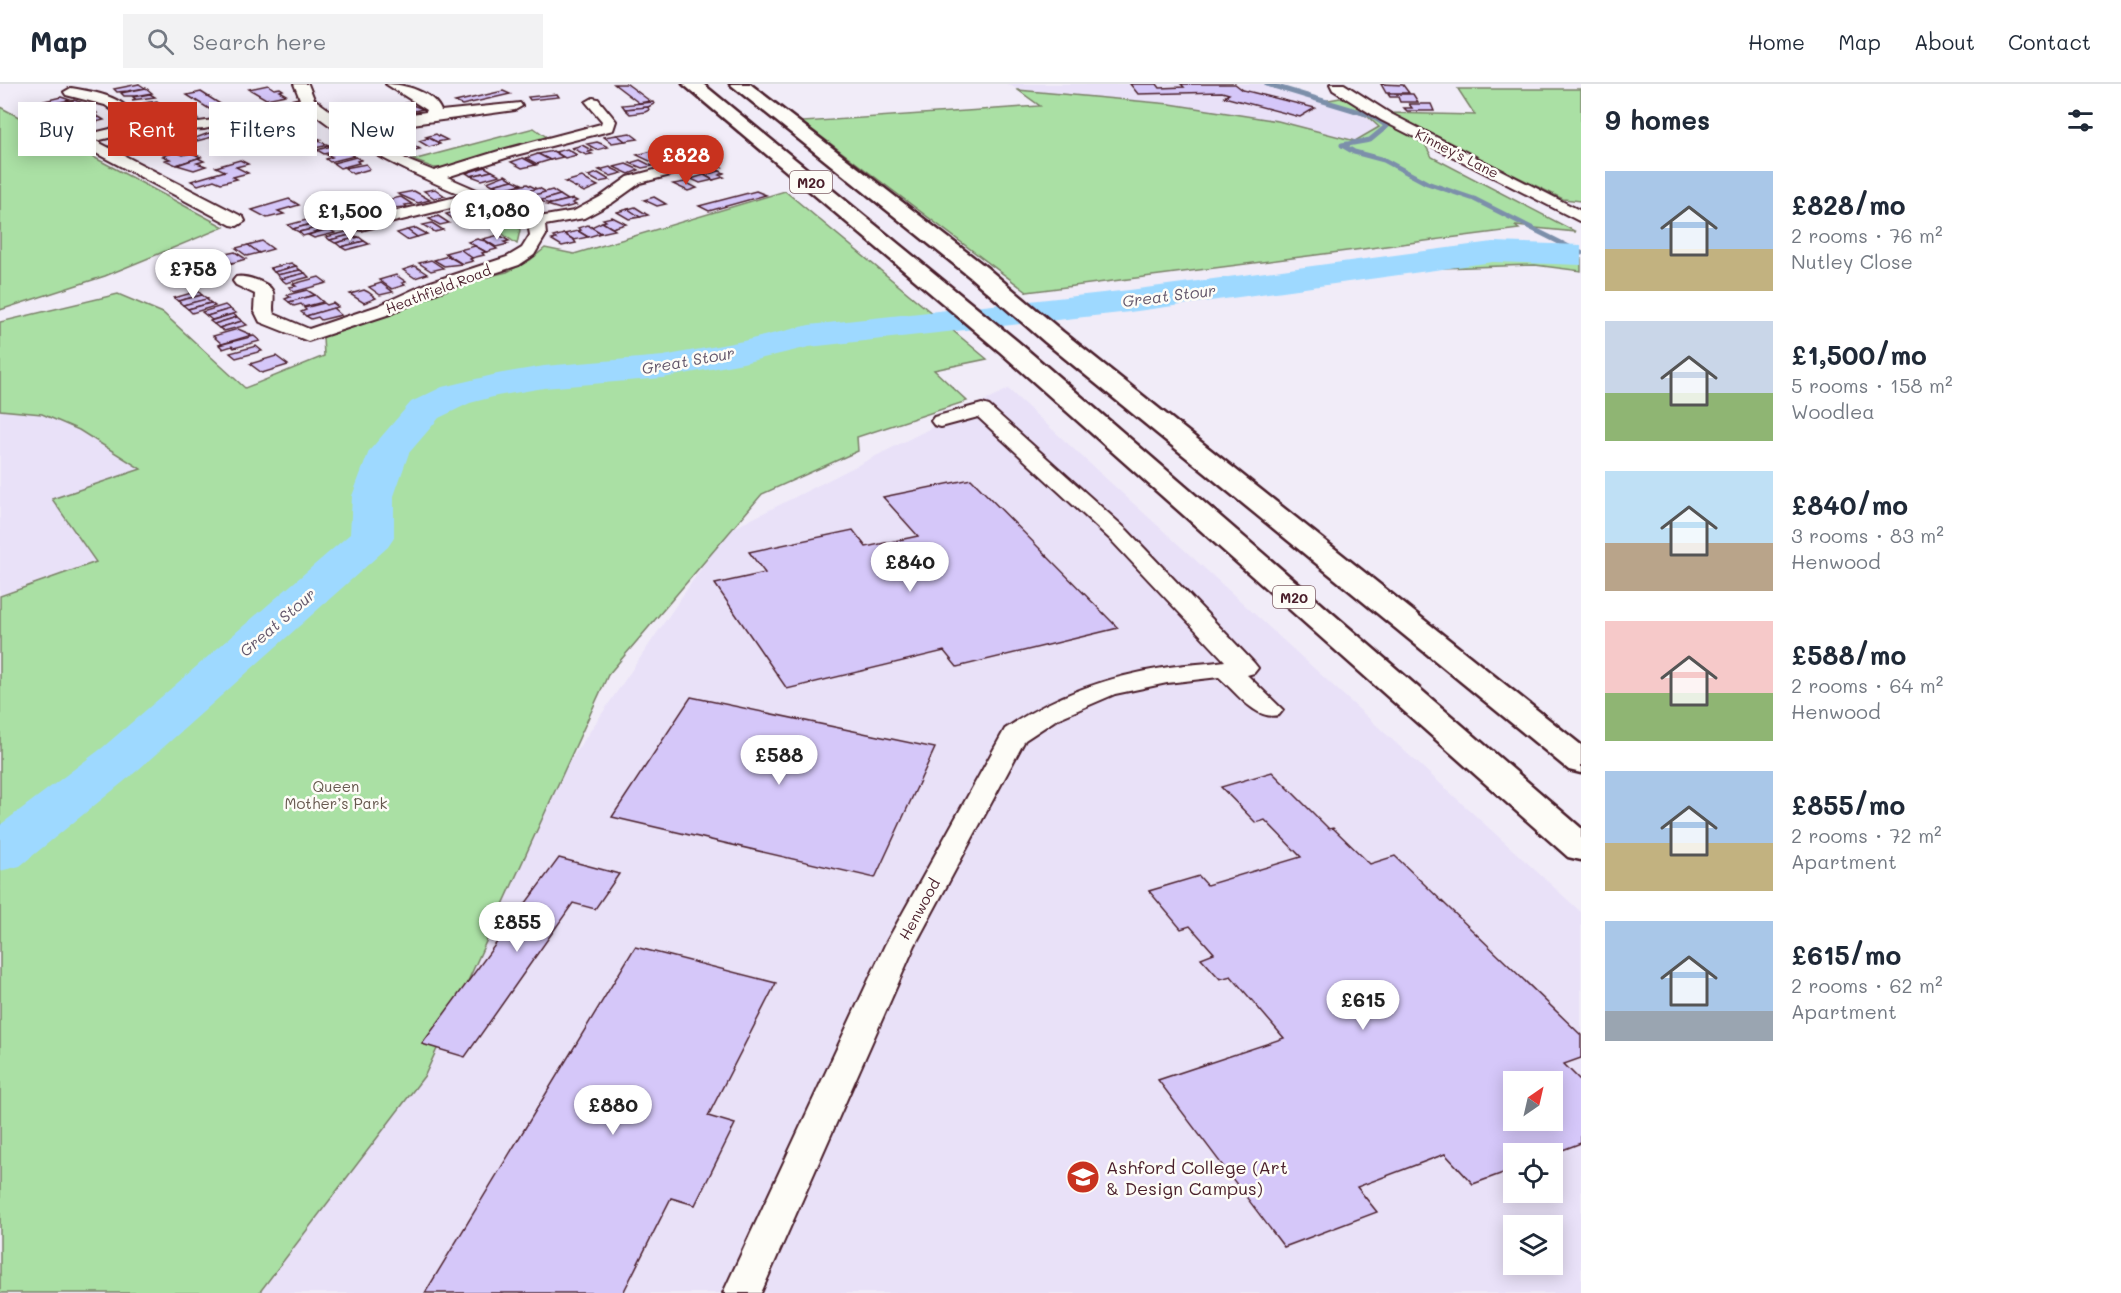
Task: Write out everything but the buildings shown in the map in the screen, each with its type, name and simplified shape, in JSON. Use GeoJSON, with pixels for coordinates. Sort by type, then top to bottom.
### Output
{"type":"FeatureCollection","features":[{"type":"Feature","properties":{"kind":"highway","name":"M20"},"geometry":{"type":"LineString","coordinates":[[692,84],[1008,346],[1581,848]]}},
{"type":"Feature","properties":{"kind":"highway","name":"M20"},"geometry":{"type":"LineString","coordinates":[[739,84],[978,272],[1054,337],[1581,762]]}},
{"type":"Feature","properties":{"kind":"street"},"geometry":{"type":"LineString","coordinates":[[301,84],[308,101],[329,117]]}},
{"type":"Feature","properties":{"kind":"street"},"geometry":{"type":"LineString","coordinates":[[393,84],[417,96],[434,109],[433,116]]}},
{"type":"Feature","properties":{"kind":"street","name":"Kinney's Lane"},"geometry":{"type":"LineString","coordinates":[[1337,84],[1338,87],[1386,117],[1581,217]]}},
{"type":"Feature","properties":{"kind":"street"},"geometry":{"type":"LineString","coordinates":[[84,91],[108,102]]}},
{"type":"Feature","properties":{"kind":"street"},"geometry":{"type":"LineString","coordinates":[[197,123],[308,101]]}},
{"type":"Feature","properties":{"kind":"street"},"geometry":{"type":"LineString","coordinates":[[431,177],[507,153],[608,127],[609,121],[593,102]]}},
{"type":"Feature","properties":{"kind":"street"},"geometry":{"type":"LineString","coordinates":[[416,119],[514,106]]}},
{"type":"Feature","properties":{"kind":"street"},"geometry":{"type":"LineString","coordinates":[[108,134],[82,141],[108,154]]}},
{"type":"Feature","properties":{"kind":"street"},"geometry":{"type":"LineString","coordinates":[[111,156],[237,221]]}},
{"type":"Feature","properties":{"kind":"street"},"geometry":{"type":"LineString","coordinates":[[389,156],[404,165],[473,194],[508,204],[536,222],[578,215],[634,180],[681,168]]}},
{"type":"Feature","properties":{"kind":"street"},"geometry":{"type":"LineString","coordinates":[[361,225],[456,202],[473,194]]}},
{"type":"Feature","properties":{"kind":"street"},"geometry":{"type":"LineString","coordinates":[[611,196],[631,200]]}},
{"type":"Feature","properties":{"kind":"street","name":"Heathfield Road"},"geometry":{"type":"LineString","coordinates":[[242,281],[264,292],[263,310],[267,318],[303,341],[384,310],[434,287],[513,261],[528,251],[538,235],[536,222]]}},
{"type":"Feature","properties":{"kind":"street","name":"Henwood"},"geometry":{"type":"LineString","coordinates":[[742,1293],[900,945],[1014,735],[1038,717],[1114,687],[1165,675],[1245,668],[1119,535],[982,410],[941,422]]}},
{"type":"Feature","properties":{"kind":"street"},"geometry":{"type":"LineString","coordinates":[[1225,669],[1270,710]]}},
{"type":"Feature","properties":{"kind":"shaded area"},"geometry":{"type":"Polygon","coordinates":[[[1008,84],[1264,84],[1367,116],[1379,126],[1355,141],[1278,121],[1170,104],[1018,90],[1008,84]]]}},
{"type":"Feature","properties":{"kind":"shaded area"},"geometry":{"type":"Polygon","coordinates":[[[1008,389],[1581,912],[1581,1293],[246,1293],[444,945],[726,532],[1008,389]]]}},
{"type":"Feature","properties":{"kind":"shaded area"},"geometry":{"type":"Polygon","coordinates":[[[0,410],[42,414],[79,430],[142,469],[96,561],[0,595],[0,410]]]}},
{"type":"Feature","properties":{"kind":"green space"},"geometry":{"type":"Polygon","coordinates":[[[1458,89],[1581,89],[1581,201],[1563,199],[1387,113],[1475,115],[1458,89]]]}},
{"type":"Feature","properties":{"kind":"green space"},"geometry":{"type":"Polygon","coordinates":[[[1018,90],[1170,104],[1278,121],[1355,141],[1379,127],[1367,116],[1323,101],[1340,98],[1362,105],[1423,141],[1432,157],[1576,232],[1515,226],[1519,229],[1027,292],[802,122],[1040,106],[1018,90]]]}},
{"type":"Feature","properties":{"kind":"green space"},"geometry":{"type":"Polygon","coordinates":[[[0,107],[18,117],[18,156],[91,156],[224,227],[105,276],[0,310],[0,107]]]}},
{"type":"Feature","properties":{"kind":"green space"},"geometry":{"type":"Polygon","coordinates":[[[534,128],[548,138],[451,167],[434,168],[413,160],[534,128]]]}},
{"type":"Feature","properties":{"kind":"green space","name":"Queen Mother’s Park"},"geometry":{"type":"Polygon","coordinates":[[[785,191],[987,359],[934,370],[967,401],[857,437],[858,451],[762,494],[608,675],[425,1075],[259,1293],[0,1293],[0,596],[96,562],[52,499],[141,469],[79,430],[42,414],[0,410],[0,322],[118,294],[163,313],[245,388],[324,356],[323,337],[389,315],[464,282],[507,272],[530,260],[545,248],[574,254],[785,191]]]}},
{"type":"Feature","properties":{"kind":"green space"},"geometry":{"type":"Polygon","coordinates":[[[469,205],[495,208],[512,218],[520,230],[517,244],[504,235],[479,209],[469,205]]]}},
{"type":"Feature","properties":{"kind":"green space"},"geometry":{"type":"Polygon","coordinates":[[[1539,255],[1581,259],[1581,271],[1535,265],[1410,269],[1539,255]]]}},
{"type":"Feature","properties":{"kind":"waterway"},"geometry":{"type":"LineString","coordinates":[[1267,84],[1370,115],[1387,126],[1370,140],[1342,145],[1354,152],[1384,160],[1427,183],[1474,199],[1581,253]]}},
{"type":"Feature","properties":{"kind":"waterway","name":"Great Stour"},"geometry":{"type":"LineString","coordinates":[[0,853],[120,759],[372,538],[373,496],[389,451],[425,410],[456,395],[544,377],[663,367],[743,352],[809,336],[1130,301],[1493,252],[1581,255]]}},
{"type":"Feature","properties":{"kind":"place","name":"Ashford College (Art & Design Campus)"},"geometry":{"type":"Point","coordinates":[1083,1177]}}]}
